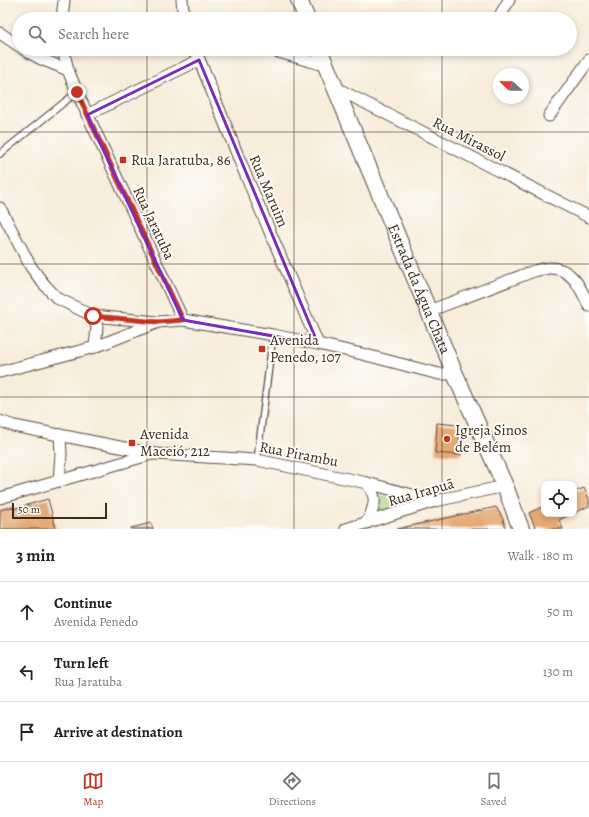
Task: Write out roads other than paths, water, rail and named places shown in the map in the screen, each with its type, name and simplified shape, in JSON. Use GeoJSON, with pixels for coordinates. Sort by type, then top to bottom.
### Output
{"type":"FeatureCollection","features":[{"type":"Feature","properties":{"kind":"street"},"geometry":{"type":"LineString","coordinates":[[63,12],[64,0]]}},
{"type":"Feature","properties":{"kind":"street"},"geometry":{"type":"LineString","coordinates":[[182,0],[183,12]]}},
{"type":"Feature","properties":{"kind":"street"},"geometry":{"type":"LineString","coordinates":[[299,0],[304,12]]}},
{"type":"Feature","properties":{"kind":"street"},"geometry":{"type":"LineString","coordinates":[[502,12],[509,0]]}},
{"type":"Feature","properties":{"kind":"street"},"geometry":{"type":"LineString","coordinates":[[0,33],[12,41]]}},
{"type":"Feature","properties":{"kind":"street"},"geometry":{"type":"LineString","coordinates":[[36,56],[68,70]]}},
{"type":"Feature","properties":{"kind":"street","name":"Rua Jaratuba"},"geometry":{"type":"LineString","coordinates":[[65,56],[68,70],[87,115],[183,320]]}},
{"type":"Feature","properties":{"kind":"street","name":"Rua Maruim"},"geometry":{"type":"LineString","coordinates":[[198,56],[318,344]]}},
{"type":"Feature","properties":{"kind":"street"},"geometry":{"type":"LineString","coordinates":[[292,56],[327,66]]}},
{"type":"Feature","properties":{"kind":"street","name":"Estrada da Água Chata"},"geometry":{"type":"LineString","coordinates":[[322,56],[455,374],[505,486],[521,529]]}},
{"type":"Feature","properties":{"kind":"street"},"geometry":{"type":"LineString","coordinates":[[87,115],[199,60]]}},
{"type":"Feature","properties":{"kind":"street"},"geometry":{"type":"LineString","coordinates":[[549,116],[589,60]]}},
{"type":"Feature","properties":{"kind":"street","name":"Rua Mirassol"},"geometry":{"type":"LineString","coordinates":[[336,88],[589,217]]}},
{"type":"Feature","properties":{"kind":"street"},"geometry":{"type":"LineString","coordinates":[[0,208],[31,268],[43,283],[57,298],[93,316],[158,322],[183,320],[318,344],[440,374],[455,374]]}},
{"type":"Feature","properties":{"kind":"street"},"geometry":{"type":"LineString","coordinates":[[429,311],[534,271],[551,268],[568,273],[579,285],[589,306]]}},
{"type":"Feature","properties":{"kind":"street"},"geometry":{"type":"LineString","coordinates":[[93,316],[97,327],[95,347]]}},
{"type":"Feature","properties":{"kind":"street"},"geometry":{"type":"LineString","coordinates":[[0,372],[95,347],[158,322]]}},
{"type":"Feature","properties":{"kind":"street"},"geometry":{"type":"LineString","coordinates":[[0,421],[14,426],[155,454]]}},
{"type":"Feature","properties":{"kind":"street"},"geometry":{"type":"LineString","coordinates":[[59,481],[61,454],[60,435]]}},
{"type":"Feature","properties":{"kind":"street"},"geometry":{"type":"LineString","coordinates":[[0,498],[155,454]]}},
{"type":"Feature","properties":{"kind":"street","name":"Rua Pirambu"},"geometry":{"type":"LineString","coordinates":[[155,454],[257,460],[367,483],[435,501]]}},
{"type":"Feature","properties":{"kind":"street"},"geometry":{"type":"LineString","coordinates":[[367,483],[374,492],[375,502],[367,523]]}},
{"type":"Feature","properties":{"kind":"street","name":"Rua Irapuã"},"geometry":{"type":"LineString","coordinates":[[346,529],[435,501],[505,486]]}},
{"type":"Feature","properties":{"kind":"lane"},"geometry":{"type":"LineString","coordinates":[[0,154],[77,92]]}},
{"type":"Feature","properties":{"kind":"lane"},"geometry":{"type":"LineString","coordinates":[[257,460],[273,335]]}},
{"type":"Feature","properties":{"kind":"place","name":"Rua Jaratuba, 86"},"geometry":{"type":"Point","coordinates":[123,160]}},
{"type":"Feature","properties":{"kind":"place","name":"Avenida Penedo, 107"},"geometry":{"type":"Point","coordinates":[262,349]}},
{"type":"Feature","properties":{"kind":"place","name":"Igreja Sinos de Belém"},"geometry":{"type":"Point","coordinates":[447,439]}},
{"type":"Feature","properties":{"kind":"place","name":"Avenida Maceió, 212"},"geometry":{"type":"Point","coordinates":[132,443]}}]}
